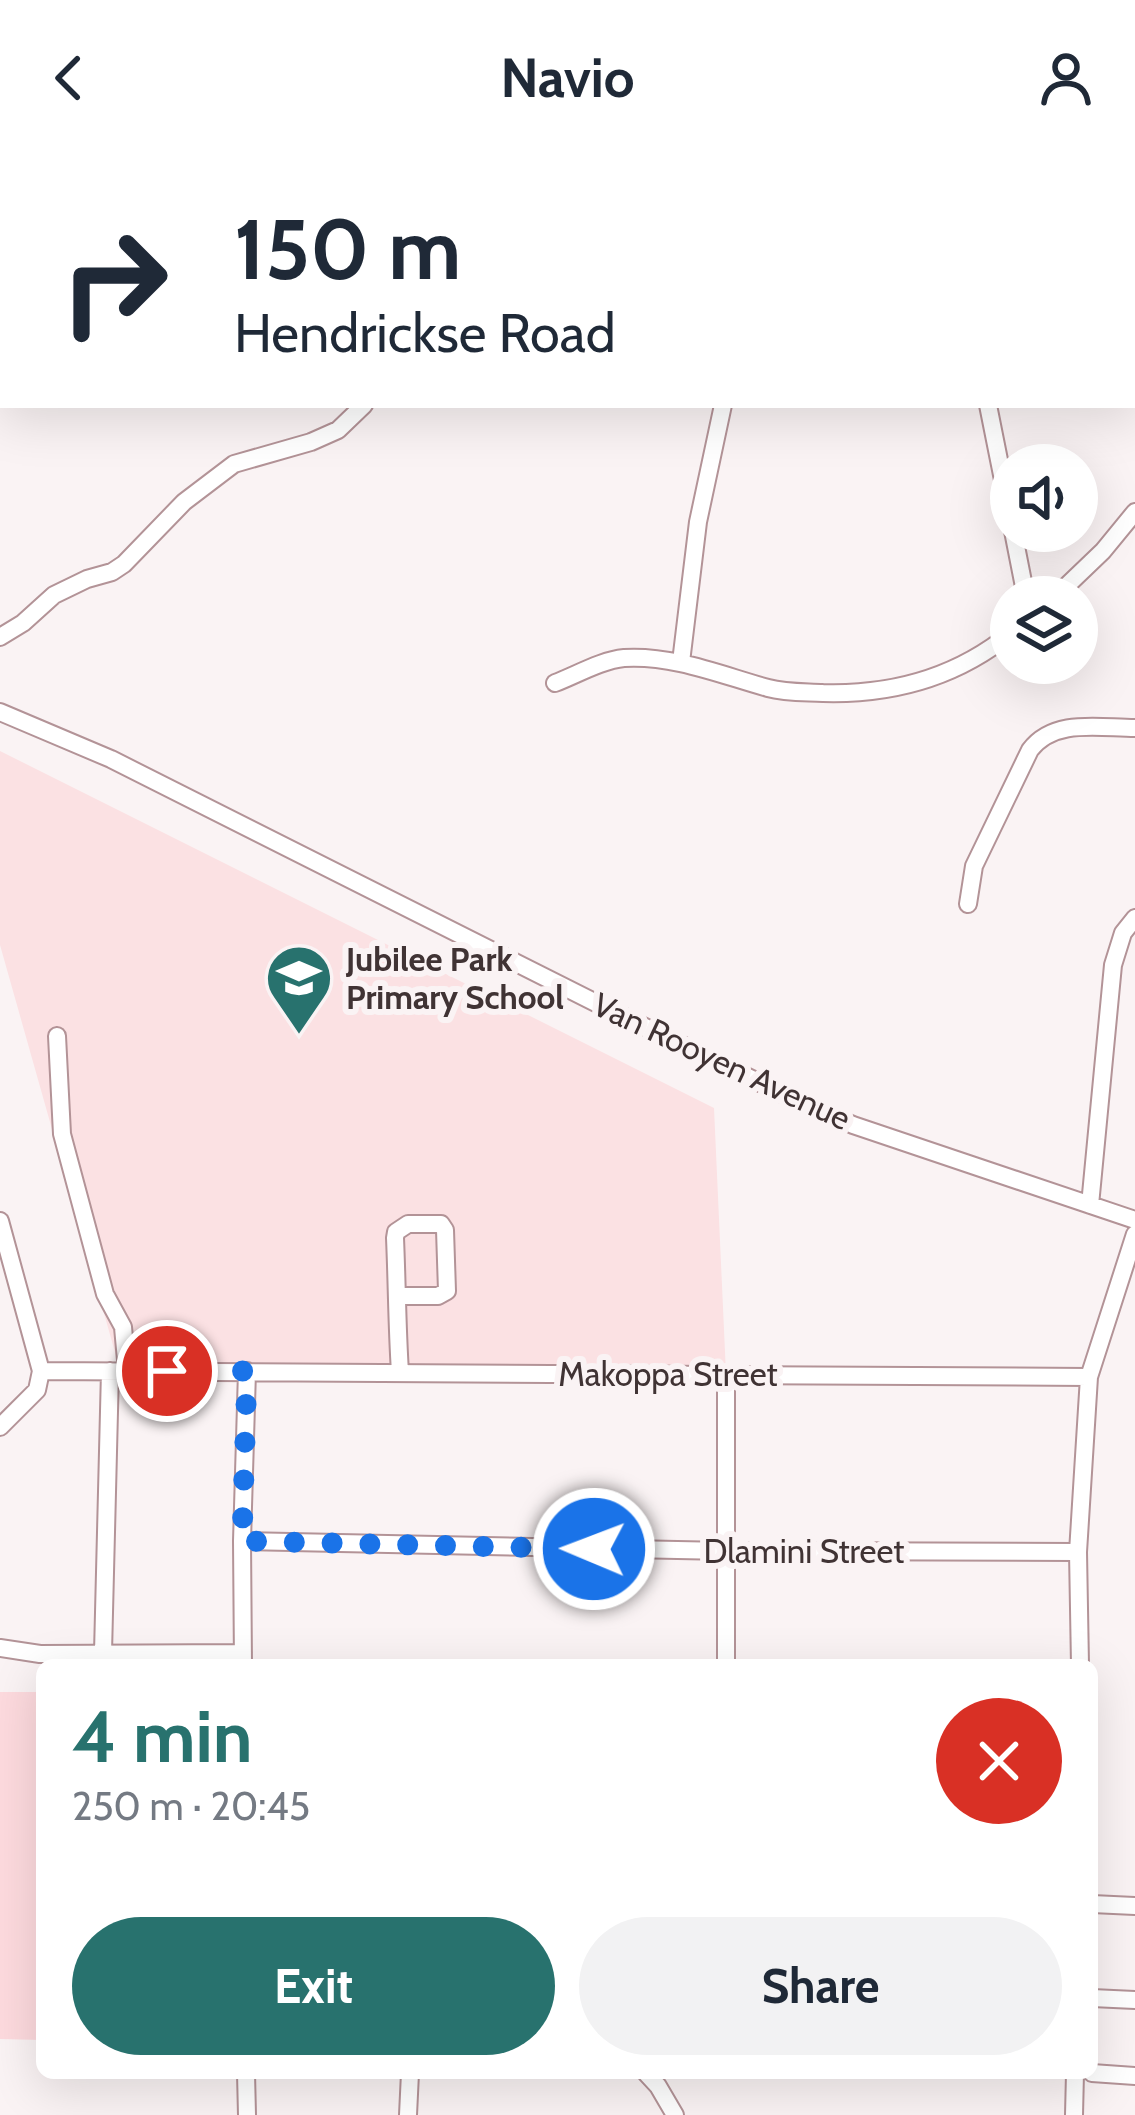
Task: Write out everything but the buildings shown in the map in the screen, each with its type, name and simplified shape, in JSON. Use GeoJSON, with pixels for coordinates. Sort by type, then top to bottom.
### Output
{"type":"FeatureCollection","features":[{"type":"Feature","properties":{"kind":"street"},"geometry":{"type":"LineString","coordinates":[[0,637],[54,595],[124,564],[184,502],[234,464],[338,430],[361,408]]}},
{"type":"Feature","properties":{"kind":"street"},"geometry":{"type":"LineString","coordinates":[[680,662],[698,522],[722,408]]}},
{"type":"Feature","properties":{"kind":"street"},"geometry":{"type":"LineString","coordinates":[[989,408],[996,444]]}},
{"type":"Feature","properties":{"kind":"street"},"geometry":{"type":"LineString","coordinates":[[1076,576],[1135,512]]}},
{"type":"Feature","properties":{"kind":"street"},"geometry":{"type":"LineString","coordinates":[[555,683],[621,658],[680,662],[774,690],[886,691],[951,670],[990,648]]}},
{"type":"Feature","properties":{"kind":"street","name":"Van Rooyen Avenue"},"geometry":{"type":"LineString","coordinates":[[0,712],[111,759],[799,1102],[1135,1220]]}},
{"type":"Feature","properties":{"kind":"street"},"geometry":{"type":"LineString","coordinates":[[968,904],[974,866],[1037,740],[1061,728],[1135,728]]}},
{"type":"Feature","properties":{"kind":"street"},"geometry":{"type":"LineString","coordinates":[[1090,1205],[1113,965],[1123,933],[1135,918]]}},
{"type":"Feature","properties":{"kind":"street"},"geometry":{"type":"LineString","coordinates":[[58,1036],[62,1134],[105,1294],[123,1327],[103,1653]]}},
{"type":"Feature","properties":{"kind":"street"},"geometry":{"type":"LineString","coordinates":[[0,1221],[41,1371],[37,1390],[0,1427]]}},
{"type":"Feature","properties":{"kind":"street"},"geometry":{"type":"LineString","coordinates":[[397,1296],[447,1292],[442,1224],[408,1224],[396,1232],[397,1296],[400,1372]]}},
{"type":"Feature","properties":{"kind":"street"},"geometry":{"type":"LineString","coordinates":[[1080,1659],[1078,1552],[1089,1377],[1135,1234]]}},
{"type":"Feature","properties":{"kind":"street","name":"Makoppa Street"},"geometry":{"type":"LineString","coordinates":[[41,1371],[1089,1377]]}},
{"type":"Feature","properties":{"kind":"street"},"geometry":{"type":"LineString","coordinates":[[0,1648],[40,1654],[243,1659],[247,1371]]}},
{"type":"Feature","properties":{"kind":"street"},"geometry":{"type":"LineString","coordinates":[[726,1374],[726,1659]]}},
{"type":"Feature","properties":{"kind":"street","name":"Dlamini Street"},"geometry":{"type":"LineString","coordinates":[[242,1541],[726,1551],[1078,1552]]}},
{"type":"Feature","properties":{"kind":"street"},"geometry":{"type":"LineString","coordinates":[[1098,1904],[1135,1906]]}},
{"type":"Feature","properties":{"kind":"street"},"geometry":{"type":"LineString","coordinates":[[1098,1998],[1135,2000]]}},
{"type":"Feature","properties":{"kind":"street"},"geometry":{"type":"LineString","coordinates":[[1098,2073],[1135,2076]]}},
{"type":"Feature","properties":{"kind":"street"},"geometry":{"type":"LineString","coordinates":[[247,2079],[247,2115]]}},
{"type":"Feature","properties":{"kind":"street"},"geometry":{"type":"LineString","coordinates":[[408,2115],[410,2079]]}},
{"type":"Feature","properties":{"kind":"street"},"geometry":{"type":"LineString","coordinates":[[652,2079],[674,2115]]}},
{"type":"Feature","properties":{"kind":"street"},"geometry":{"type":"LineString","coordinates":[[1074,2115],[1075,2079]]}},
{"type":"Feature","properties":{"kind":"shaded area","name":"Jubilee Park Primary School"},"geometry":{"type":"Polygon","coordinates":[[[0,751],[714,1108],[726,1374],[120,1370],[0,945],[0,751]]]}},
{"type":"Feature","properties":{"kind":"shaded area"},"geometry":{"type":"Polygon","coordinates":[[[0,1692],[36,1692],[36,2040],[0,2039],[0,1692]]]}},
{"type":"Feature","properties":{"kind":"place","name":"Jubilee Park Primary School"},"geometry":{"type":"Point","coordinates":[299,1037]}},
{"type":"Feature","properties":{"kind":"route"},"geometry":{"type":"LineString","coordinates":[[167,1371],[247,1371],[242,1541],[594,1549]]}}]}
